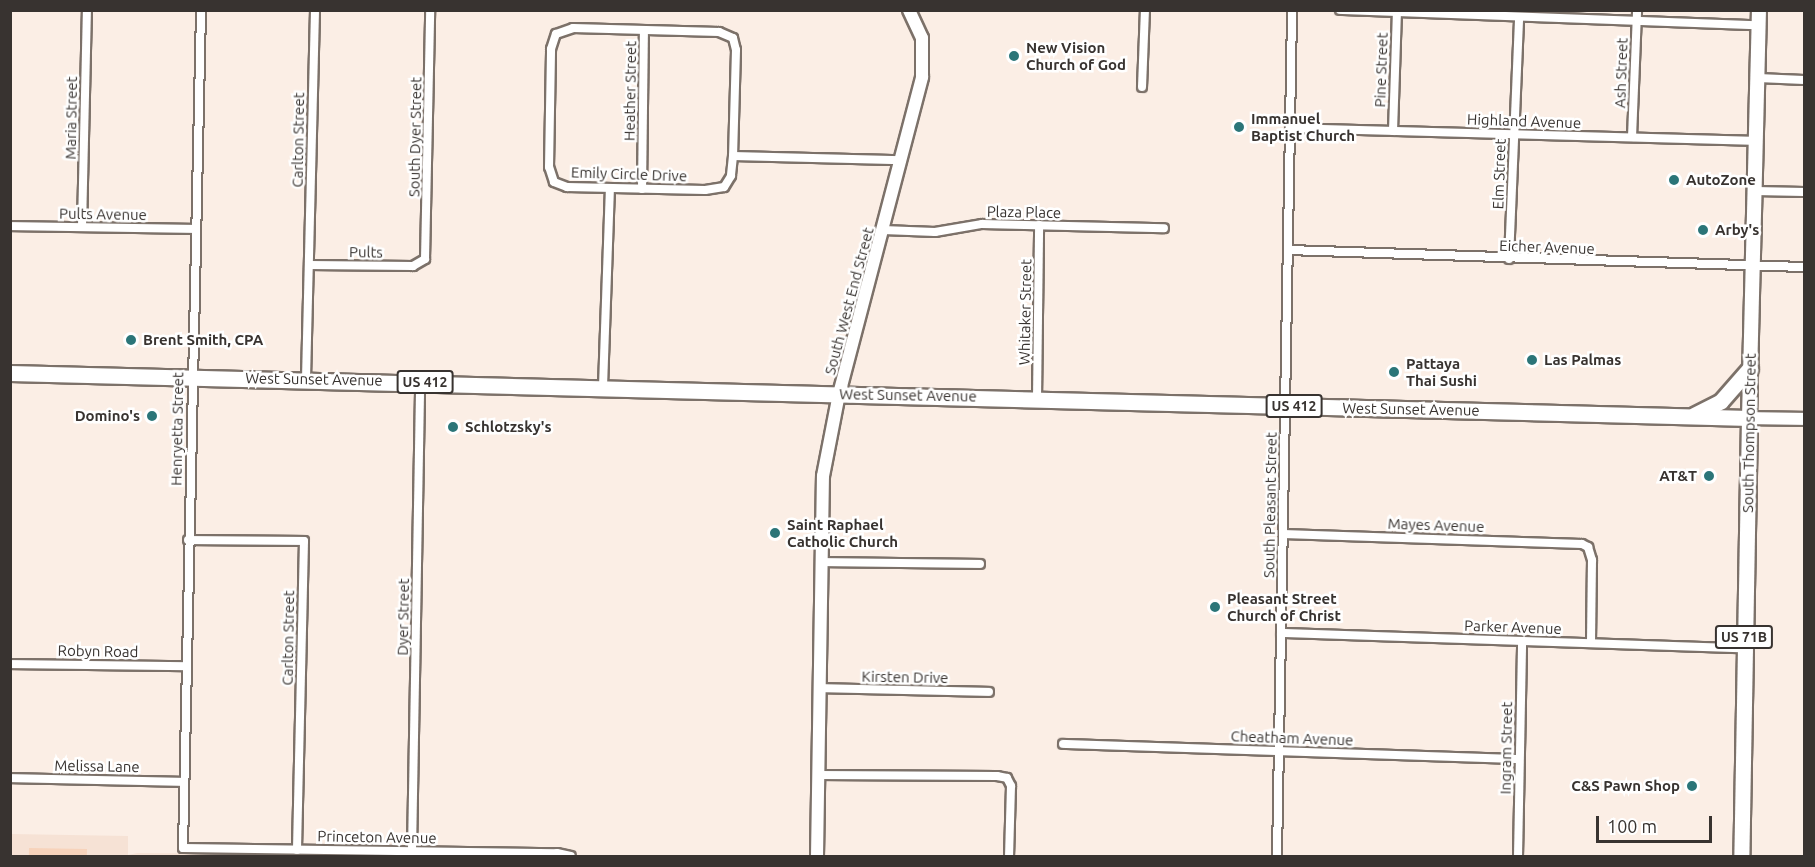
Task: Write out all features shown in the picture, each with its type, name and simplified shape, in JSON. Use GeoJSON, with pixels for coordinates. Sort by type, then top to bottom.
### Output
{"type":"FeatureCollection","features":[{"type":"Feature","properties":{"kind":"highway"},"geometry":{"type":"LineString","coordinates":[[1692,416],[1721,401],[1750,368]]}},
{"type":"Feature","properties":{"kind":"highway","name":"West Sunset Avenue"},"geometry":{"type":"LineString","coordinates":[[10,373],[1749,418]]}},
{"type":"Feature","properties":{"kind":"highway","name":"South Thompson Street"},"geometry":{"type":"LineString","coordinates":[[1741,856],[1749,418]]}},
{"type":"Feature","properties":{"kind":"main road","name":"South Thompson Street"},"geometry":{"type":"LineString","coordinates":[[1749,418],[1760,10]]}},
{"type":"Feature","properties":{"kind":"street","name":"Maria Street"},"geometry":{"type":"LineString","coordinates":[[82,227],[87,10]]}},
{"type":"Feature","properties":{"kind":"street","name":"Henryetta Street"},"geometry":{"type":"LineString","coordinates":[[183,848],[185,666],[201,10]]}},
{"type":"Feature","properties":{"kind":"street","name":"Carlton Street"},"geometry":{"type":"LineString","coordinates":[[306,379],[315,10]]}},
{"type":"Feature","properties":{"kind":"street","name":"South Dyer Street"},"geometry":{"type":"LineString","coordinates":[[422,263],[426,254],[430,10]]}},
{"type":"Feature","properties":{"kind":"street","name":"South West End Street"},"geometry":{"type":"LineString","coordinates":[[818,856],[823,476],[839,394],[902,160],[924,63],[922,38],[909,10]]}},
{"type":"Feature","properties":{"kind":"street"},"geometry":{"type":"LineString","coordinates":[[1142,87],[1145,10]]}},
{"type":"Feature","properties":{"kind":"street","name":"South Pleasant Street"},"geometry":{"type":"LineString","coordinates":[[1277,856],[1292,10]]}},
{"type":"Feature","properties":{"kind":"street"},"geometry":{"type":"LineString","coordinates":[[1340,10],[1759,25]]}},
{"type":"Feature","properties":{"kind":"street","name":"Ash Street"},"geometry":{"type":"LineString","coordinates":[[1632,137],[1636,10]]}},
{"type":"Feature","properties":{"kind":"street","name":"Pine Street"},"geometry":{"type":"LineString","coordinates":[[1393,131],[1397,12]]}},
{"type":"Feature","properties":{"kind":"street","name":"Elm Street"},"geometry":{"type":"LineString","coordinates":[[1509,259],[1519,17]]}},
{"type":"Feature","properties":{"kind":"street","name":"Emily Circle Drive"},"geometry":{"type":"LineString","coordinates":[[563,29],[644,30],[719,32],[733,38],[736,50],[733,156],[730,181],[717,190],[560,185],[549,175],[553,40],[563,29]]}},
{"type":"Feature","properties":{"kind":"street","name":"Heather Street"},"geometry":{"type":"LineString","coordinates":[[642,189],[644,30]]}},
{"type":"Feature","properties":{"kind":"street"},"geometry":{"type":"LineString","coordinates":[[1758,78],[1804,80]]}},
{"type":"Feature","properties":{"kind":"street","name":"Highland Avenue"},"geometry":{"type":"LineString","coordinates":[[1290,128],[1756,141]]}},
{"type":"Feature","properties":{"kind":"street"},"geometry":{"type":"LineString","coordinates":[[733,156],[902,160]]}},
{"type":"Feature","properties":{"kind":"street"},"geometry":{"type":"LineString","coordinates":[[603,387],[610,188]]}},
{"type":"Feature","properties":{"kind":"street"},"geometry":{"type":"LineString","coordinates":[[1755,191],[1804,192]]}},
{"type":"Feature","properties":{"kind":"street","name":"Plaza Place"},"geometry":{"type":"LineString","coordinates":[[883,230],[935,231],[982,224],[1164,228]]}},
{"type":"Feature","properties":{"kind":"street","name":"Whitaker Street"},"geometry":{"type":"LineString","coordinates":[[1037,399],[1039,225]]}},
{"type":"Feature","properties":{"kind":"street","name":"Pults Avenue"},"geometry":{"type":"LineString","coordinates":[[10,226],[195,229]]}},
{"type":"Feature","properties":{"kind":"street","name":"Eicher Avenue"},"geometry":{"type":"LineString","coordinates":[[1288,250],[1804,267]]}},
{"type":"Feature","properties":{"kind":"street","name":"Pults"},"geometry":{"type":"LineString","coordinates":[[309,265],[413,267],[422,263]]}},
{"type":"Feature","properties":{"kind":"street","name":"Dyer Street"},"geometry":{"type":"LineString","coordinates":[[412,851],[420,382]]}},
{"type":"Feature","properties":{"kind":"street","name":"West Sunset Avenue"},"geometry":{"type":"LineString","coordinates":[[1749,418],[1804,419]]}},
{"type":"Feature","properties":{"kind":"street","name":"Mayes Avenue"},"geometry":{"type":"LineString","coordinates":[[1283,534],[1575,542],[1588,547],[1592,560],[1591,643]]}},
{"type":"Feature","properties":{"kind":"street","name":"Carlton Street"},"geometry":{"type":"LineString","coordinates":[[188,540],[304,541],[297,850]]}},
{"type":"Feature","properties":{"kind":"street"},"geometry":{"type":"LineString","coordinates":[[821,562],[980,564]]}},
{"type":"Feature","properties":{"kind":"street","name":"Parker Avenue"},"geometry":{"type":"LineString","coordinates":[[1281,633],[1744,648]]}},
{"type":"Feature","properties":{"kind":"street","name":"Ingram Street"},"geometry":{"type":"LineString","coordinates":[[1518,856],[1522,641]]}},
{"type":"Feature","properties":{"kind":"street","name":"Robyn Road"},"geometry":{"type":"LineString","coordinates":[[10,664],[185,666]]}},
{"type":"Feature","properties":{"kind":"street","name":"Kirsten Drive"},"geometry":{"type":"LineString","coordinates":[[819,688],[989,692]]}},
{"type":"Feature","properties":{"kind":"street","name":"Cheatham Avenue"},"geometry":{"type":"LineString","coordinates":[[1064,744],[1519,759]]}},
{"type":"Feature","properties":{"kind":"street"},"geometry":{"type":"LineString","coordinates":[[818,775],[1007,778],[1011,786],[1009,856]]}},
{"type":"Feature","properties":{"kind":"street","name":"Melissa Lane"},"geometry":{"type":"LineString","coordinates":[[10,778],[184,782]]}},
{"type":"Feature","properties":{"kind":"street","name":"Princeton Avenue"},"geometry":{"type":"LineString","coordinates":[[183,848],[557,853],[571,856]]}},
{"type":"Feature","properties":{"kind":"shaded area"},"geometry":{"type":"Polygon","coordinates":[[[11,834],[128,836],[128,855],[137,853],[557,856],[11,856],[11,834]]]}},
{"type":"Feature","properties":{"kind":"shaded area"},"geometry":{"type":"Polygon","coordinates":[[[29,848],[87,849],[87,856],[29,856],[29,848]]]}},
{"type":"Feature","properties":{"kind":"place","name":"New Vision Church of God"},"geometry":{"type":"Point","coordinates":[1014,56]}},
{"type":"Feature","properties":{"kind":"place","name":"Immanuel Baptist Church"},"geometry":{"type":"Point","coordinates":[1239,127]}},
{"type":"Feature","properties":{"kind":"place","name":"AutoZone"},"geometry":{"type":"Point","coordinates":[1674,180]}},
{"type":"Feature","properties":{"kind":"place","name":"Arby's"},"geometry":{"type":"Point","coordinates":[1703,230]}},
{"type":"Feature","properties":{"kind":"place","name":"Brent Smith, CPA"},"geometry":{"type":"Point","coordinates":[131,340]}},
{"type":"Feature","properties":{"kind":"place","name":"Las Palmas"},"geometry":{"type":"Point","coordinates":[1532,360]}},
{"type":"Feature","properties":{"kind":"place","name":"Pattaya Thai Sushi"},"geometry":{"type":"Point","coordinates":[1394,372]}},
{"type":"Feature","properties":{"kind":"place","name":"Domino's"},"geometry":{"type":"Point","coordinates":[152,416]}},
{"type":"Feature","properties":{"kind":"place","name":"Schlotzsky's"},"geometry":{"type":"Point","coordinates":[453,427]}},
{"type":"Feature","properties":{"kind":"place","name":"AT&T"},"geometry":{"type":"Point","coordinates":[1709,476]}},
{"type":"Feature","properties":{"kind":"place","name":"Saint Raphael Catholic Church"},"geometry":{"type":"Point","coordinates":[775,533]}},
{"type":"Feature","properties":{"kind":"place","name":"Pleasant Street Church of Christ"},"geometry":{"type":"Point","coordinates":[1215,607]}},
{"type":"Feature","properties":{"kind":"place","name":"C&S Pawn Shop"},"geometry":{"type":"Point","coordinates":[1692,786]}}]}
